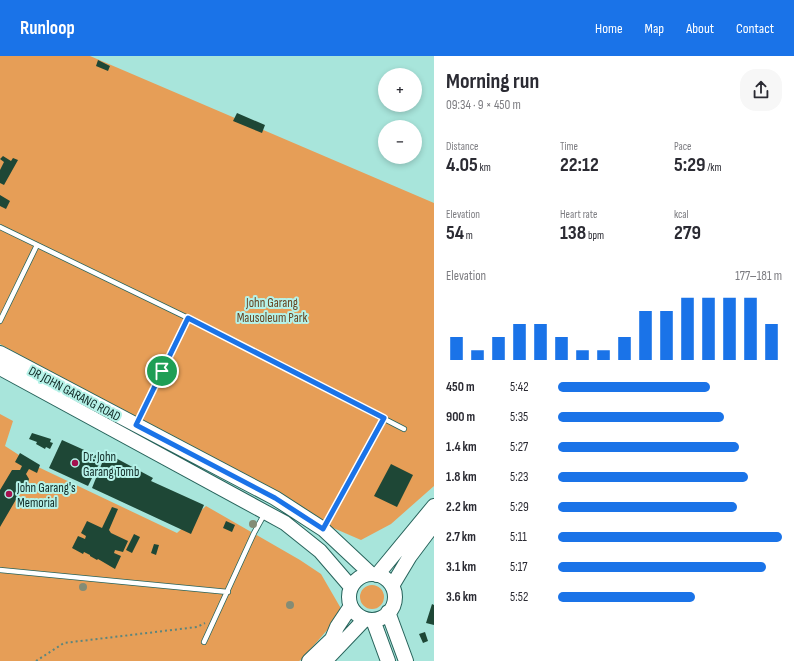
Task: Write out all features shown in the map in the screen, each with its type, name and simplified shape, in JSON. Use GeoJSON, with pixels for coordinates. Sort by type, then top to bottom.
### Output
{"type":"FeatureCollection","features":[{"type":"Feature","properties":{"kind":"main road","name":"DR JOHN GARANG ROAD"},"geometry":{"type":"LineString","coordinates":[[0,353],[275,498],[323,529],[374,574]]}},
{"type":"Feature","properties":{"kind":"main road","name":"DR JOHN GARANG ROAD"},"geometry":{"type":"LineString","coordinates":[[0,368],[266,512],[295,531],[320,551],[351,587]]}},
{"type":"Feature","properties":{"kind":"main road"},"geometry":{"type":"LineString","coordinates":[[388,661],[369,620],[354,612],[351,606],[349,599],[351,587],[359,578],[374,574],[434,506]]}},
{"type":"Feature","properties":{"kind":"main road"},"geometry":{"type":"LineString","coordinates":[[392,586],[410,556],[434,524]]}},
{"type":"Feature","properties":{"kind":"main road"},"geometry":{"type":"LineString","coordinates":[[325,661],[369,620],[382,618],[392,609],[395,595],[392,586],[388,581],[374,574]]}},
{"type":"Feature","properties":{"kind":"main road"},"geometry":{"type":"LineString","coordinates":[[309,661],[332,640],[351,606]]}},
{"type":"Feature","properties":{"kind":"main road"},"geometry":{"type":"LineString","coordinates":[[388,612],[406,661]]}},
{"type":"Feature","properties":{"kind":"lane"},"geometry":{"type":"LineString","coordinates":[[0,228],[188,318],[404,429]]}},
{"type":"Feature","properties":{"kind":"lane"},"geometry":{"type":"LineString","coordinates":[[0,320],[37,245]]}},
{"type":"Feature","properties":{"kind":"lane"},"geometry":{"type":"LineString","coordinates":[[323,529],[384,418]]}},
{"type":"Feature","properties":{"kind":"lane"},"geometry":{"type":"LineString","coordinates":[[204,642],[254,533],[266,512]]}},
{"type":"Feature","properties":{"kind":"lane"},"geometry":{"type":"LineString","coordinates":[[0,570],[228,592]]}},
{"type":"Feature","properties":{"kind":"path"},"geometry":{"type":"LineString","coordinates":[[136,425],[188,318]]}},
{"type":"Feature","properties":{"kind":"path"},"geometry":{"type":"LineString","coordinates":[[36,661],[64,642],[197,627],[215,618]]}},
{"type":"Feature","properties":{"kind":"green space","name":"John Garang Mausoleum Park"},"geometry":{"type":"Polygon","coordinates":[[[0,56],[90,56],[434,203],[434,486],[391,524],[361,540],[331,527],[0,344],[0,56]]]}},
{"type":"Feature","properties":{"kind":"green space"},"geometry":{"type":"Polygon","coordinates":[[[0,414],[13,421],[5,446],[36,466],[177,533],[206,506],[300,560],[321,574],[343,612],[299,661],[0,661],[0,414]]]}},
{"type":"Feature","properties":{"kind":"green space"},"geometry":{"type":"Polygon","coordinates":[[[372,585],[381,588],[384,597],[381,606],[372,609],[363,606],[360,597],[363,588],[372,585]]]}},
{"type":"Feature","properties":{"kind":"building"},"geometry":{"type":"Polygon","coordinates":[[[98,60],[110,66],[108,71],[96,66],[98,60]]]}},
{"type":"Feature","properties":{"kind":"building"},"geometry":{"type":"Polygon","coordinates":[[[237,113],[265,125],[262,133],[233,121],[237,113]]]}},
{"type":"Feature","properties":{"kind":"building"},"geometry":{"type":"Polygon","coordinates":[[[3,156],[11,161],[13,158],[18,160],[4,185],[0,183],[0,170],[4,162],[0,159],[3,156]]]}},
{"type":"Feature","properties":{"kind":"building"},"geometry":{"type":"Polygon","coordinates":[[[0,195],[10,201],[6,209],[0,206],[0,195]]]}},
{"type":"Feature","properties":{"kind":"building"},"geometry":{"type":"Polygon","coordinates":[[[32,433],[51,439],[50,442],[53,443],[50,449],[46,447],[45,449],[36,444],[37,442],[29,439],[32,433]]]}},
{"type":"Feature","properties":{"kind":"building","name":"Dr. John Garang Tomb"},"geometry":{"type":"Polygon","coordinates":[[[62,440],[102,458],[88,486],[49,468],[62,440]]]}},
{"type":"Feature","properties":{"kind":"building"},"geometry":{"type":"Polygon","coordinates":[[[20,453],[40,465],[37,473],[29,469],[26,474],[29,479],[26,490],[21,491],[0,527],[0,490],[12,470],[20,470],[22,466],[15,462],[20,453]]]}},
{"type":"Feature","properties":{"kind":"building"},"geometry":{"type":"Polygon","coordinates":[[[110,455],[153,478],[151,481],[204,505],[191,534],[92,488],[104,458],[107,459],[110,455]]]}},
{"type":"Feature","properties":{"kind":"building"},"geometry":{"type":"Polygon","coordinates":[[[391,464],[413,475],[397,507],[374,496],[391,464]]]}},
{"type":"Feature","properties":{"kind":"building"},"geometry":{"type":"Polygon","coordinates":[[[112,507],[118,509],[109,530],[111,533],[128,541],[123,552],[115,550],[114,553],[121,556],[115,569],[84,552],[83,554],[72,548],[78,536],[85,539],[86,536],[81,533],[87,521],[102,528],[112,507]]]}},
{"type":"Feature","properties":{"kind":"building"},"geometry":{"type":"Polygon","coordinates":[[[226,521],[235,525],[232,532],[223,528],[226,521]]]}},
{"type":"Feature","properties":{"kind":"building"},"geometry":{"type":"Polygon","coordinates":[[[134,534],[140,537],[132,553],[126,550],[134,534]]]}},
{"type":"Feature","properties":{"kind":"building"},"geometry":{"type":"Polygon","coordinates":[[[154,544],[159,545],[156,555],[151,553],[154,544]]]}},
{"type":"Feature","properties":{"kind":"building"},"geometry":{"type":"Polygon","coordinates":[[[432,604],[434,605],[434,625],[426,623],[432,604]]]}},
{"type":"Feature","properties":{"kind":"building"},"geometry":{"type":"Polygon","coordinates":[[[425,632],[428,641],[423,643],[419,634],[425,632]]]}},
{"type":"Feature","properties":{"kind":"place","name":"Dr. John Garang Tomb"},"geometry":{"type":"Point","coordinates":[75,463]}},
{"type":"Feature","properties":{"kind":"place","name":"John Garang's Memorial"},"geometry":{"type":"Point","coordinates":[9,494]}},
{"type":"Feature","properties":{"kind":"route"},"geometry":{"type":"LineString","coordinates":[[188,318],[384,418],[323,529],[275,498],[136,425],[162,371],[188,318]]}}]}
